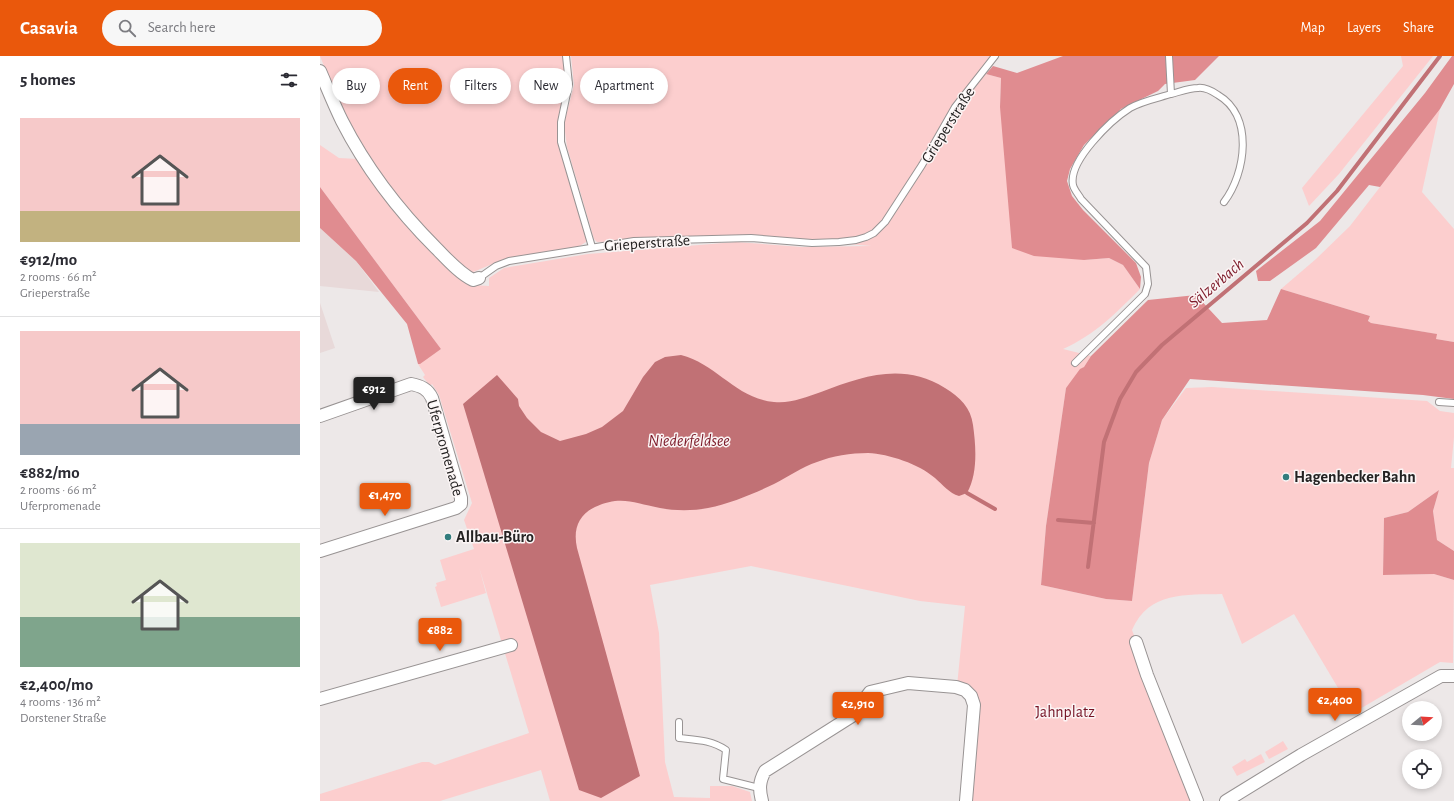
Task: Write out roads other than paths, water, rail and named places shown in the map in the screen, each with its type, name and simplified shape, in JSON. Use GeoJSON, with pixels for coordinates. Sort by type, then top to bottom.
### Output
{"type":"FeatureCollection","features":[{"type":"Feature","properties":{"kind":"street","name":"Grieperstraße"},"geometry":{"type":"LineString","coordinates":[[320,71],[342,121],[360,152],[389,196],[421,233],[460,271],[473,280],[479,278]]}},
{"type":"Feature","properties":{"kind":"street","name":"Uferpromenade"},"geometry":{"type":"LineString","coordinates":[[320,416],[411,384],[420,386],[429,392],[459,491],[461,504],[456,508],[320,551]]}},
{"type":"Feature","properties":{"kind":"street"},"geometry":{"type":"LineString","coordinates":[[1136,642],[1147,675],[1197,801]]}},
{"type":"Feature","properties":{"kind":"street"},"geometry":{"type":"LineString","coordinates":[[320,699],[511,645]]}},
{"type":"Feature","properties":{"kind":"street"},"geometry":{"type":"LineString","coordinates":[[1226,801],[1301,755],[1441,676],[1454,676]]}},
{"type":"Feature","properties":{"kind":"street"},"geometry":{"type":"LineString","coordinates":[[762,801],[759,788],[760,779],[765,771],[852,716],[870,692],[908,683],[956,687],[965,690],[971,696],[974,705],[966,801]]}},
{"type":"Feature","properties":{"kind":"lane"},"geometry":{"type":"LineString","coordinates":[[566,56],[569,84],[561,122],[561,142],[592,247]]}},
{"type":"Feature","properties":{"kind":"lane","name":"Grieperstraße"},"geometry":{"type":"LineString","coordinates":[[479,278],[496,266],[509,261],[634,241],[726,239],[839,242],[866,237],[874,233],[885,222],[922,165],[955,108],[995,56]]}},
{"type":"Feature","properties":{"kind":"lane"},"geometry":{"type":"LineString","coordinates":[[1169,56],[1170,94]]}},
{"type":"Feature","properties":{"kind":"lane"},"geometry":{"type":"LineString","coordinates":[[1076,363],[1145,294],[1148,284],[1146,266],[1081,199],[1074,186],[1073,176],[1078,163],[1092,143],[1117,118],[1131,107],[1170,94],[1198,88],[1210,90],[1223,97],[1236,111],[1240,126],[1243,153],[1238,175],[1231,194],[1224,202]]}},
{"type":"Feature","properties":{"kind":"lane"},"geometry":{"type":"LineString","coordinates":[[1439,402],[1454,403]]}},
{"type":"Feature","properties":{"kind":"lane"},"geometry":{"type":"LineString","coordinates":[[679,722],[679,738],[708,741],[726,750],[723,779],[759,788]]}},
{"type":"Feature","properties":{"kind":"water","name":"Niederfeldsee"},"geometry":{"type":"Polygon","coordinates":[[[681,355],[694,359],[748,394],[760,399],[774,402],[798,400],[852,381],[883,374],[914,375],[929,380],[945,388],[960,399],[970,413],[975,442],[975,469],[971,485],[967,493],[959,496],[949,491],[921,468],[912,464],[885,455],[868,453],[855,454],[817,462],[758,491],[733,501],[708,508],[672,510],[635,502],[612,501],[595,507],[584,514],[576,529],[577,548],[640,776],[601,798],[579,790],[463,404],[497,375],[518,399],[519,406],[527,418],[541,432],[560,441],[586,434],[602,427],[623,411],[643,377],[655,362],[665,357],[681,355]]]}},
{"type":"Feature","properties":{"kind":"waterway","name":"Sälzerbach"},"geometry":{"type":"LineString","coordinates":[[1088,567],[1104,442],[1120,399],[1136,372],[1162,345],[1307,223],[1337,191],[1440,56]]}},
{"type":"Feature","properties":{"kind":"waterway"},"geometry":{"type":"LineString","coordinates":[[967,493],[995,509]]}},
{"type":"Feature","properties":{"kind":"waterway"},"geometry":{"type":"LineString","coordinates":[[1058,520],[1094,523]]}},
{"type":"Feature","properties":{"kind":"place","name":"Hagenbecker Bahn"},"geometry":{"type":"Point","coordinates":[1286,477]}},
{"type":"Feature","properties":{"kind":"place","name":"Allbau-Büro"},"geometry":{"type":"Point","coordinates":[448,537]}},
{"type":"Feature","properties":{"kind":"park label","name":"Jahnplatz"},"geometry":{"type":"Point","coordinates":[1065,712]}}]}
